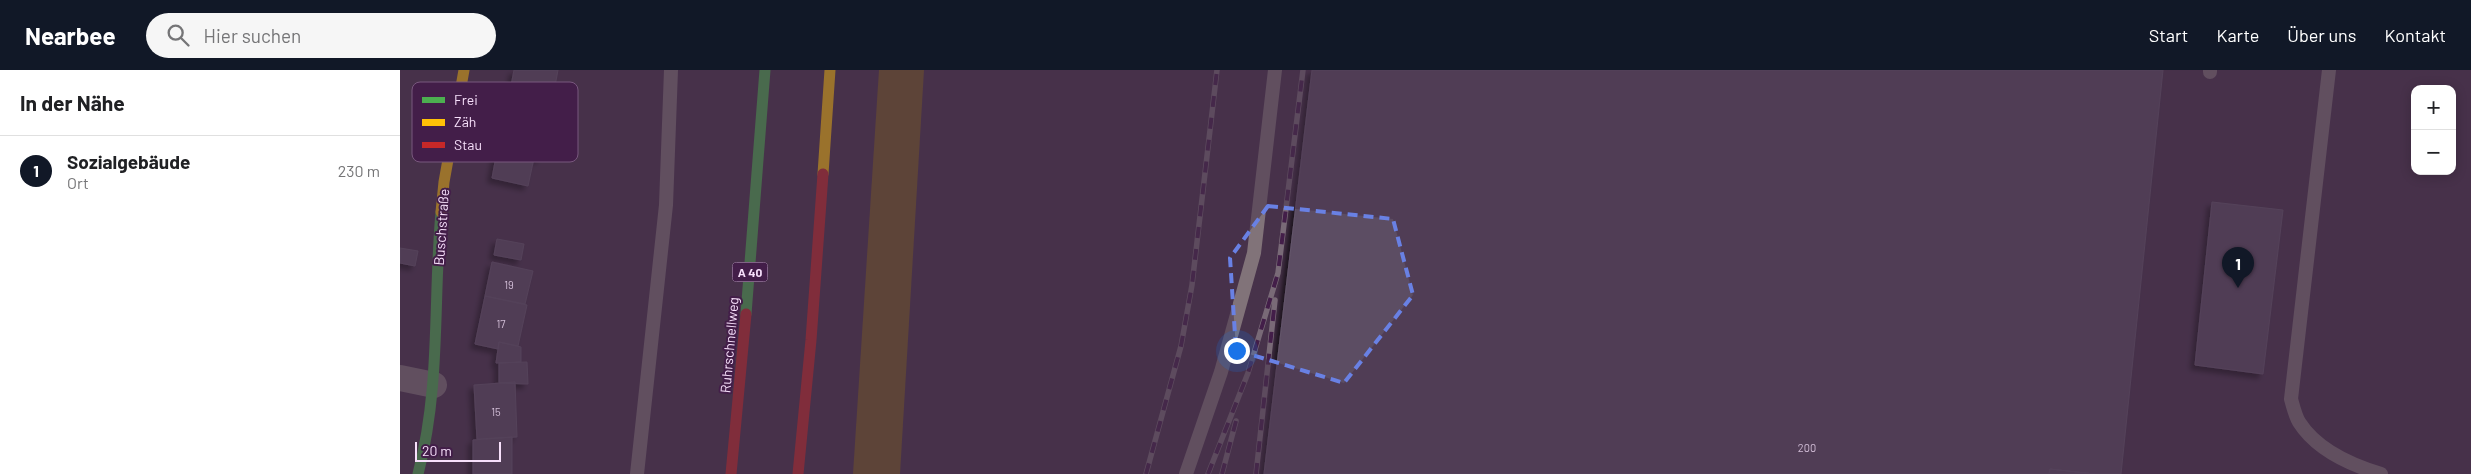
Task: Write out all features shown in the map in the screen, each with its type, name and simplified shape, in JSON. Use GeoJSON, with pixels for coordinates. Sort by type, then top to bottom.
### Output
{"type":"FeatureCollection","features":[{"type":"Feature","properties":{"kind":"main road","name":"Ruhrschnellweg"},"geometry":{"type":"LineString","coordinates":[[731,474],[745,332],[765,70]]}},
{"type":"Feature","properties":{"kind":"main road"},"geometry":{"type":"LineString","coordinates":[[798,474],[811,340],[830,70]]}},
{"type":"Feature","properties":{"kind":"main road","name":"Buschstraße"},"geometry":{"type":"LineString","coordinates":[[418,474],[428,435],[434,385],[438,245],[448,162]]}},
{"type":"Feature","properties":{"kind":"street"},"geometry":{"type":"LineString","coordinates":[[400,378],[434,385]]}},
{"type":"Feature","properties":{"kind":"lane"},"geometry":{"type":"LineString","coordinates":[[636,474],[666,205],[671,70]]}},
{"type":"Feature","properties":{"kind":"lane"},"geometry":{"type":"LineString","coordinates":[[1186,474],[1221,372],[1254,253],[1275,70]]}},
{"type":"Feature","properties":{"kind":"lane"},"geometry":{"type":"LineString","coordinates":[[2329,70],[2291,399],[2297,420],[2310,436],[2334,454],[2363,469],[2381,474]]}},
{"type":"Feature","properties":{"kind":"highlighted area"},"geometry":{"type":"Polygon","coordinates":[[[1268,206],[1393,219],[1413,295],[1344,383],[1236,350],[1230,258],[1268,206]]]}},
{"type":"Feature","properties":{"kind":"shaded area"},"geometry":{"type":"Polygon","coordinates":[[[879,70],[924,70],[900,474],[853,474],[879,70]]]}},
{"type":"Feature","properties":{"kind":"building"},"geometry":{"type":"Polygon","coordinates":[[[514,70],[558,70],[556,82],[512,82],[514,70]]]}},
{"type":"Feature","properties":{"kind":"building"},"geometry":{"type":"Polygon","coordinates":[[[1312,70],[2163,70],[2121,474],[2095,474],[2050,469],[2049,474],[1264,474],[1312,70]]]}},
{"type":"Feature","properties":{"kind":"building"},"geometry":{"type":"Polygon","coordinates":[[[495,162],[533,162],[528,186],[492,178],[495,162]]]}},
{"type":"Feature","properties":{"kind":"building"},"geometry":{"type":"Polygon","coordinates":[[[2212,202],[2283,210],[2263,374],[2195,365],[2212,202]]]}},
{"type":"Feature","properties":{"kind":"building"},"geometry":{"type":"Polygon","coordinates":[[[497,239],[524,244],[521,260],[494,255],[497,239]]]}},
{"type":"Feature","properties":{"kind":"building"},"geometry":{"type":"Polygon","coordinates":[[[400,248],[418,251],[415,266],[400,263],[400,248]]]}},
{"type":"Feature","properties":{"kind":"building"},"geometry":{"type":"Polygon","coordinates":[[[492,262],[533,271],[525,304],[485,296],[492,262]]]}},
{"type":"Feature","properties":{"kind":"building"},"geometry":{"type":"Polygon","coordinates":[[[485,296],[527,305],[518,346],[499,342],[498,349],[475,344],[485,296]]]}},
{"type":"Feature","properties":{"kind":"building"},"geometry":{"type":"Polygon","coordinates":[[[499,342],[521,347],[521,362],[496,363],[499,342]]]}},
{"type":"Feature","properties":{"kind":"building"},"geometry":{"type":"Polygon","coordinates":[[[527,362],[528,384],[499,383],[499,363],[527,362]]]}},
{"type":"Feature","properties":{"kind":"building"},"geometry":{"type":"Polygon","coordinates":[[[515,382],[517,437],[477,439],[474,385],[515,382]]]}},
{"type":"Feature","properties":{"kind":"building"},"geometry":{"type":"Polygon","coordinates":[[[512,437],[512,474],[473,474],[473,440],[512,437]]]}},
{"type":"Feature","properties":{"kind":"building"},"geometry":{"type":"Polygon","coordinates":[[[2050,469],[2095,474],[2049,474],[2050,469]]]}},
{"type":"Feature","properties":{"kind":"railway"},"geometry":{"type":"LineString","coordinates":[[1146,474],[1181,346],[1192,285],[1217,70]]}},
{"type":"Feature","properties":{"kind":"railway"},"geometry":{"type":"LineString","coordinates":[[1208,474],[1248,373],[1278,273],[1303,70]]}},
{"type":"Feature","properties":{"kind":"railway"},"geometry":{"type":"LineString","coordinates":[[1256,474],[1275,300]]}},
{"type":"Feature","properties":{"kind":"railway"},"geometry":{"type":"LineString","coordinates":[[1222,474],[1236,421]]}},
{"type":"Feature","properties":{"kind":"traffic: fast"},"geometry":{"type":"LineString","coordinates":[[746,314],[765,70]]}},
{"type":"Feature","properties":{"kind":"traffic: fast"},"geometry":{"type":"LineString","coordinates":[[418,474],[430,409],[433,376],[441,212]]}},
{"type":"Feature","properties":{"kind":"traffic: slow"},"geometry":{"type":"LineString","coordinates":[[462,82],[464,70]]}},
{"type":"Feature","properties":{"kind":"traffic: slow"},"geometry":{"type":"LineString","coordinates":[[823,174],[830,70]]}},
{"type":"Feature","properties":{"kind":"traffic: slow"},"geometry":{"type":"LineString","coordinates":[[441,212],[448,162]]}},
{"type":"Feature","properties":{"kind":"traffic: jam"},"geometry":{"type":"LineString","coordinates":[[798,474],[811,340],[823,174]]}},
{"type":"Feature","properties":{"kind":"traffic: jam"},"geometry":{"type":"LineString","coordinates":[[731,474],[746,314]]}},
{"type":"Feature","properties":{"kind":"place","name":"Sozialgebäude"},"geometry":{"type":"Point","coordinates":[2238,288]}}]}
